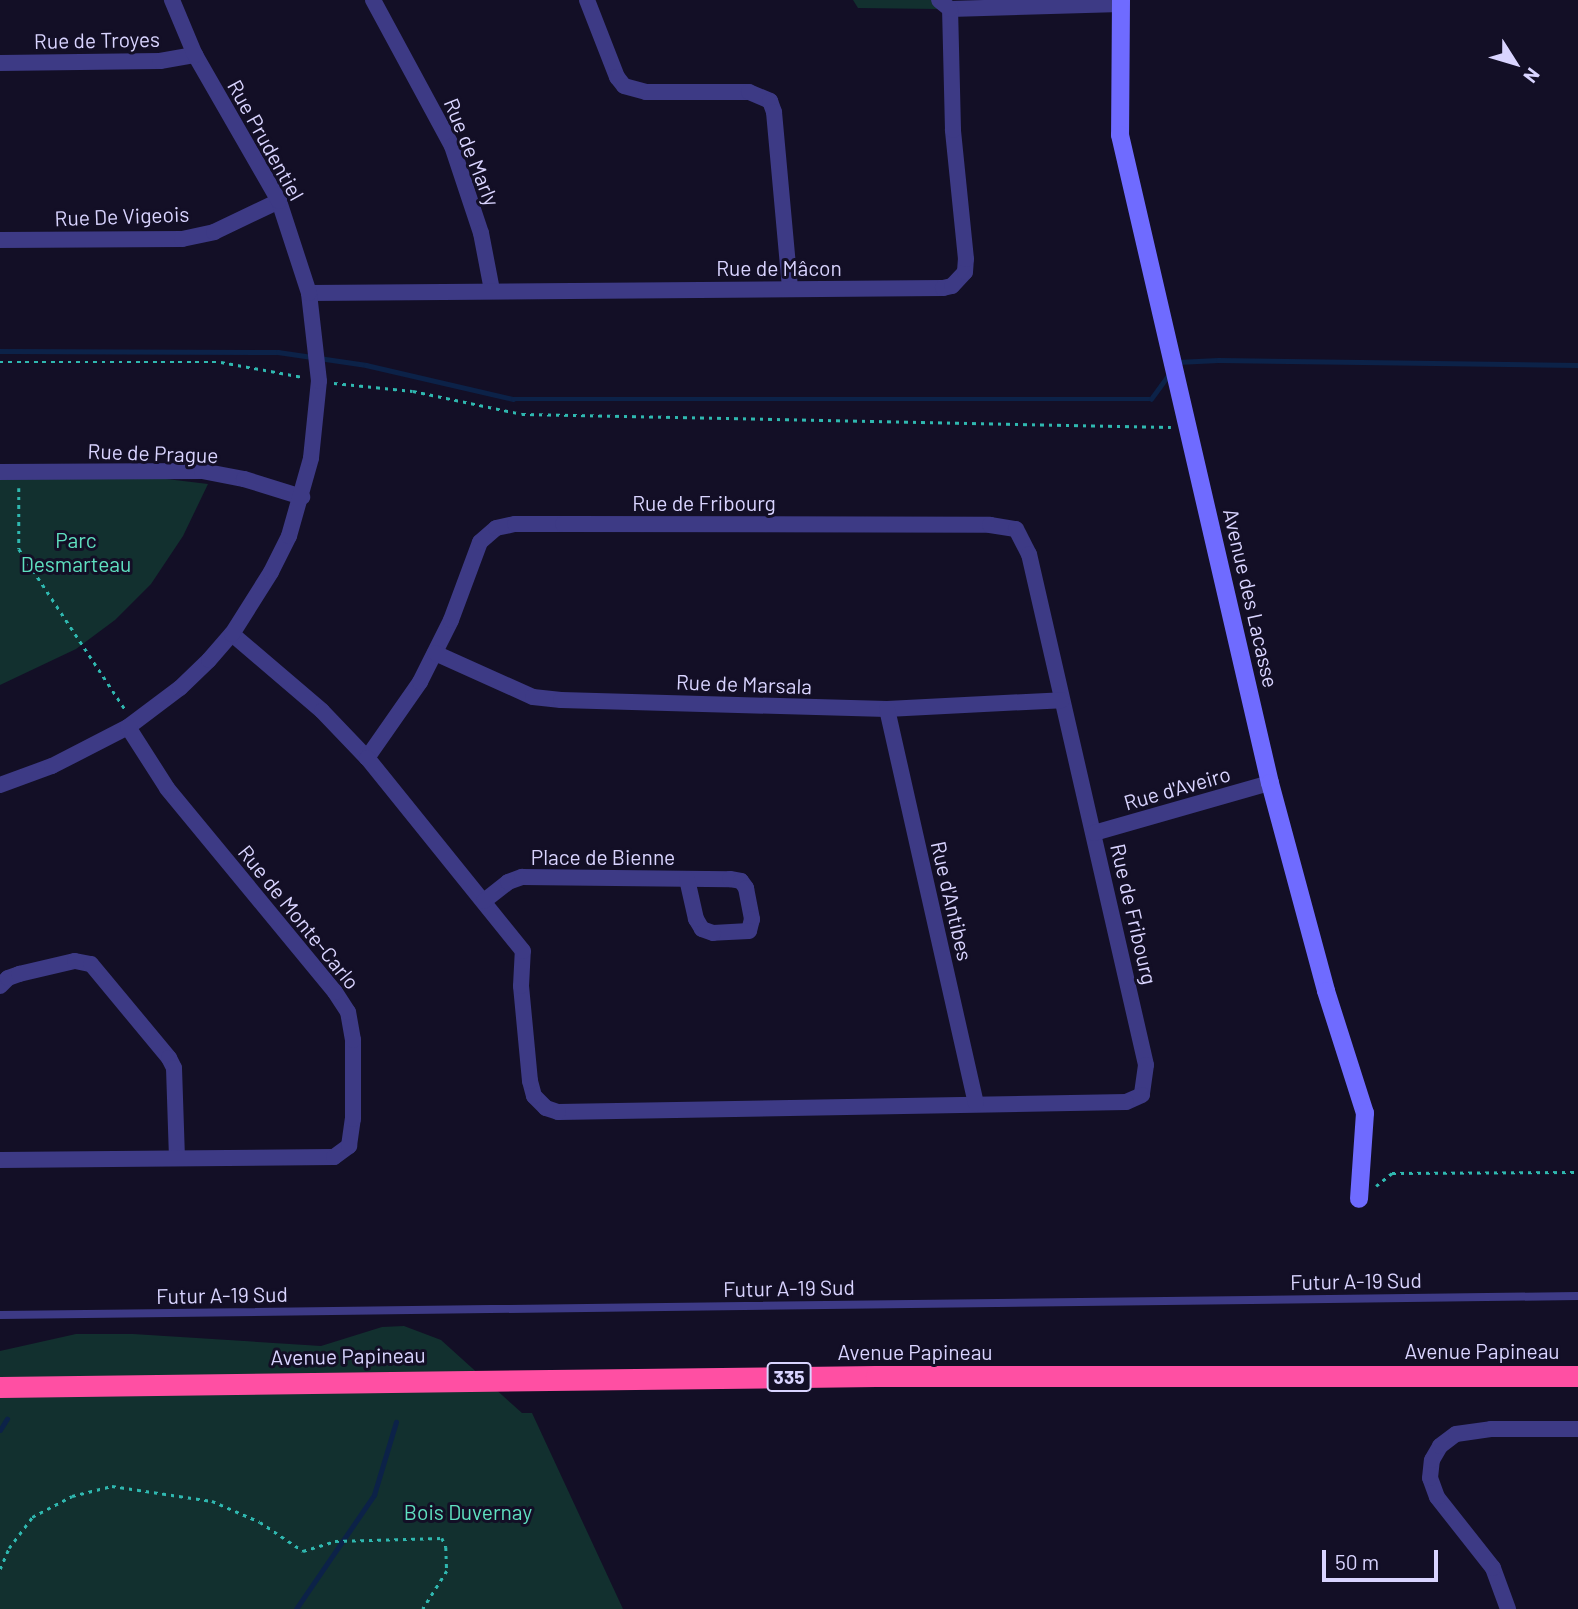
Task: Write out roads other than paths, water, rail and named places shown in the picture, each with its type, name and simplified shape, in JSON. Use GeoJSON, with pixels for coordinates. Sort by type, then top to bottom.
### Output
{"type":"FeatureCollection","features":[{"type":"Feature","properties":{"kind":"highway","name":"Avenue Papineau"},"geometry":{"type":"LineString","coordinates":[[0,1387],[876,1376],[1578,1376]]}},
{"type":"Feature","properties":{"kind":"street","name":"Rue Prudentiel"},"geometry":{"type":"LineString","coordinates":[[0,785],[52,766],[131,725],[180,688],[232,634],[271,572],[289,536],[302,498],[313,447],[319,381],[309,293],[279,201],[195,55],[172,0]]}},
{"type":"Feature","properties":{"kind":"street","name":"Rue de Marly"},"geometry":{"type":"LineString","coordinates":[[373,0],[452,146],[481,233],[492,290]]}},
{"type":"Feature","properties":{"kind":"street"},"geometry":{"type":"LineString","coordinates":[[587,0],[617,76],[624,86],[646,92],[750,92],[770,101],[774,112],[790,288]]}},
{"type":"Feature","properties":{"kind":"street"},"geometry":{"type":"LineString","coordinates":[[945,4],[1121,2]]}},
{"type":"Feature","properties":{"kind":"street","name":"Avenue des Lacasse"},"geometry":{"type":"LineString","coordinates":[[1121,2],[1120,135],[1270,783],[1326,991],[1365,1113],[1359,1199]]}},
{"type":"Feature","properties":{"kind":"street","name":"Rue de Mâcon"},"geometry":{"type":"LineString","coordinates":[[309,293],[943,288],[961,280],[966,259],[953,130],[945,4]]}},
{"type":"Feature","properties":{"kind":"street","name":"Rue de Troyes"},"geometry":{"type":"LineString","coordinates":[[0,63],[160,61],[195,55]]}},
{"type":"Feature","properties":{"kind":"street","name":"Rue De Vigeois"},"geometry":{"type":"LineString","coordinates":[[0,240],[182,239],[214,232],[279,201]]}},
{"type":"Feature","properties":{"kind":"street","name":"Rue de Prague"},"geometry":{"type":"LineString","coordinates":[[0,472],[202,471],[244,479],[302,498]]}},
{"type":"Feature","properties":{"kind":"street","name":"Rue de Fribourg"},"geometry":{"type":"LineString","coordinates":[[232,634],[322,711],[367,758],[523,951],[521,986],[530,1081],[534,1096],[546,1108],[558,1112],[1126,1102],[1142,1095],[1146,1065],[1028,554],[1016,529],[989,525],[527,524],[496,528],[480,542],[435,653],[404,707],[367,758]]}},
{"type":"Feature","properties":{"kind":"street","name":"Rue de Marsala"},"geometry":{"type":"LineString","coordinates":[[435,653],[533,697],[887,709],[1062,701]]}},
{"type":"Feature","properties":{"kind":"street","name":"Rue d'Antibes"},"geometry":{"type":"LineString","coordinates":[[887,709],[975,1103]]}},
{"type":"Feature","properties":{"kind":"street","name":"Rue de Monte-Carlo"},"geometry":{"type":"LineString","coordinates":[[0,1160],[334,1157],[349,1146],[352,1133],[353,1041],[348,1012],[335,992],[167,788],[131,725]]}},
{"type":"Feature","properties":{"kind":"street","name":"Rue d'Aveiro"},"geometry":{"type":"LineString","coordinates":[[1094,833],[1270,783]]}},
{"type":"Feature","properties":{"kind":"street","name":"Place de Bienne"},"geometry":{"type":"LineString","coordinates":[[484,901],[508,882],[522,877],[687,878],[741,881],[746,888],[752,919],[749,931],[713,933],[702,929],[696,919],[687,878]]}},
{"type":"Feature","properties":{"kind":"street"},"geometry":{"type":"LineString","coordinates":[[0,986],[8,978],[19,974],[75,961],[91,964],[169,1058],[174,1068],[177,1158]]}},
{"type":"Feature","properties":{"kind":"street"},"geometry":{"type":"LineString","coordinates":[[1508,1609],[1493,1568],[1437,1497],[1430,1478],[1432,1460],[1440,1446],[1456,1434],[1491,1429],[1578,1429]]}},
{"type":"Feature","properties":{"kind":"lane","name":"Futur A-19 Sud"},"geometry":{"type":"LineString","coordinates":[[0,1315],[1578,1296]]}},
{"type":"Feature","properties":{"kind":"waterway"},"geometry":{"type":"LineString","coordinates":[[0,351],[278,352],[366,365],[513,399],[1151,399],[1170,373]]}},
{"type":"Feature","properties":{"kind":"waterway"},"geometry":{"type":"LineString","coordinates":[[1177,362],[1218,360],[1578,365]]}},
{"type":"Feature","properties":{"kind":"waterway"},"geometry":{"type":"LineString","coordinates":[[0,1430],[7,1419]]}},
{"type":"Feature","properties":{"kind":"waterway"},"geometry":{"type":"LineString","coordinates":[[296,1609],[374,1495],[396,1422]]}},
{"type":"Feature","properties":{"kind":"park label","name":"Parc Desmarteau"},"geometry":{"type":"Point","coordinates":[76,552]}},
{"type":"Feature","properties":{"kind":"park label","name":"Bois Duvernay"},"geometry":{"type":"Point","coordinates":[468,1512]}}]}
